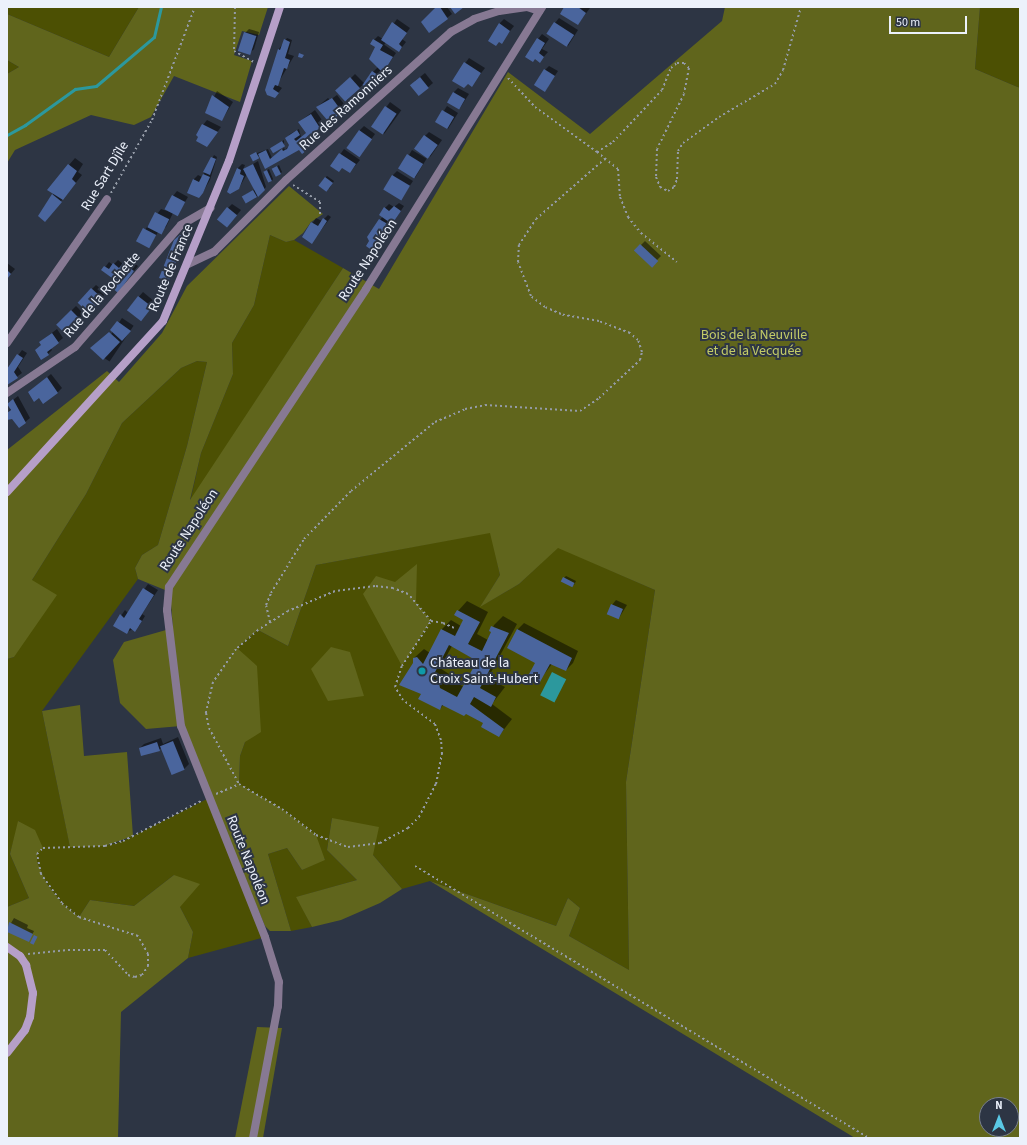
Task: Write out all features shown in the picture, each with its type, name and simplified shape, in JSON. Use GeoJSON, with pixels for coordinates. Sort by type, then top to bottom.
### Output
{"type":"FeatureCollection","features":[{"type":"Feature","properties":{"kind":"main road","name":"Route de France"},"geometry":{"type":"LineString","coordinates":[[7,492],[154,334],[163,321],[210,208],[262,66],[280,7]]}},
{"type":"Feature","properties":{"kind":"main road"},"geometry":{"type":"LineString","coordinates":[[7,947],[20,956],[32,980],[32,1007],[25,1030],[7,1053]]}},
{"type":"Feature","properties":{"kind":"street","name":"Rue des Ramonniers"},"geometry":{"type":"LineString","coordinates":[[188,264],[214,252],[286,180],[451,32],[474,19],[511,8],[541,9]]}},
{"type":"Feature","properties":{"kind":"street","name":"Route Napoléon"},"geometry":{"type":"LineString","coordinates":[[253,1138],[278,1006],[278,982],[265,937],[181,726],[167,610],[169,587],[198,539],[366,289],[541,9]]}},
{"type":"Feature","properties":{"kind":"street","name":"Rue Sart Djîle"},"geometry":{"type":"LineString","coordinates":[[7,343],[107,199]]}},
{"type":"Feature","properties":{"kind":"street","name":"Rue de la Rochette"},"geometry":{"type":"LineString","coordinates":[[7,393],[75,347],[181,225],[195,215],[210,208]]}},
{"type":"Feature","properties":{"kind":"path","name":"Rue Sart Djîle"},"geometry":{"type":"LineString","coordinates":[[107,199],[152,120],[195,7]]}},
{"type":"Feature","properties":{"kind":"path"},"geometry":{"type":"LineString","coordinates":[[235,7],[234,51],[262,66]]}},
{"type":"Feature","properties":{"kind":"path"},"geometry":{"type":"LineString","coordinates":[[597,152],[613,142],[662,90],[671,68],[677,63],[684,63],[689,68],[684,94],[657,149],[656,177],[660,187],[668,191],[674,187],[678,151],[683,143],[719,117],[775,84],[783,70],[801,7]]}},
{"type":"Feature","properties":{"kind":"path"},"geometry":{"type":"LineString","coordinates":[[501,73],[535,107],[606,158],[618,169],[620,197],[628,217],[641,233],[677,262]]}},
{"type":"Feature","properties":{"kind":"path"},"geometry":{"type":"LineString","coordinates":[[270,622],[266,605],[271,592],[291,556],[304,539],[356,487],[435,422],[465,408],[485,405],[580,411],[599,398],[640,360],[642,352],[638,340],[630,333],[605,322],[561,314],[545,307],[531,296],[518,262],[519,245],[536,219],[606,158]]}},
{"type":"Feature","properties":{"kind":"path"},"geometry":{"type":"LineString","coordinates":[[286,180],[320,202],[320,214]]}},
{"type":"Feature","properties":{"kind":"path"},"geometry":{"type":"LineString","coordinates":[[431,621],[402,666],[395,687],[404,700],[435,724],[441,740],[442,754],[436,784],[426,806],[408,828],[380,843],[348,847],[316,835],[282,809],[239,784],[209,728],[206,713],[208,695],[221,668],[236,649],[270,622],[319,597],[357,587],[375,586],[393,588],[408,594],[431,621],[443,623],[454,628]]}},
{"type":"Feature","properties":{"kind":"path"},"geometry":{"type":"LineString","coordinates":[[20,956],[68,950],[104,950],[128,975],[134,978],[142,975],[148,966],[148,954],[138,936],[86,919],[68,908],[41,874],[37,854],[43,848],[105,846],[123,841],[239,784]]}},
{"type":"Feature","properties":{"kind":"path"},"geometry":{"type":"LineString","coordinates":[[416,866],[869,1138]]}},
{"type":"Feature","properties":{"kind":"shaded area"},"geometry":{"type":"Polygon","coordinates":[[[7,7],[139,7],[109,57],[7,14],[7,7]]]}},
{"type":"Feature","properties":{"kind":"shaded area"},"geometry":{"type":"Polygon","coordinates":[[[980,7],[1020,7],[1020,88],[975,69],[980,7]]]}},
{"type":"Feature","properties":{"kind":"shaded area"},"geometry":{"type":"Polygon","coordinates":[[[7,60],[19,67],[7,74],[7,60]]]}},
{"type":"Feature","properties":{"kind":"shaded area"},"geometry":{"type":"Polygon","coordinates":[[[270,235],[286,242],[294,240],[343,268],[190,502],[201,453],[233,374],[232,343],[254,305],[270,235]]]}},
{"type":"Feature","properties":{"kind":"shaded area"},"geometry":{"type":"Polygon","coordinates":[[[197,361],[207,362],[187,446],[158,545],[142,555],[135,568],[138,579],[42,711],[70,846],[105,846],[123,841],[209,798],[265,937],[188,958],[193,932],[180,907],[174,875],[134,906],[90,900],[79,917],[62,903],[47,884],[37,862],[37,854],[19,821],[10,854],[29,898],[7,907],[7,659],[14,657],[32,580],[86,494],[122,423],[181,368],[197,361]]]}},
{"type":"Feature","properties":{"kind":"shaded area"},"geometry":{"type":"Polygon","coordinates":[[[491,532],[500,575],[481,606],[519,584],[558,547],[655,590],[626,782],[629,970],[569,936],[580,908],[568,898],[556,926],[430,881],[402,889],[373,855],[332,818],[327,850],[357,880],[297,897],[312,927],[291,931],[268,854],[287,848],[302,870],[325,859],[239,784],[240,756],[245,742],[236,649],[258,630],[288,646],[316,565],[491,532]]]}},
{"type":"Feature","properties":{"kind":"shaded area"},"geometry":{"type":"Polygon","coordinates":[[[552,672],[566,679],[554,702],[540,695],[552,672]]]}},
{"type":"Feature","properties":{"kind":"green space"},"geometry":{"type":"Polygon","coordinates":[[[139,7],[268,7],[259,35],[242,31],[234,55],[252,61],[240,102],[174,76],[151,117],[134,125],[91,115],[15,150],[7,163],[7,74],[19,67],[7,60],[7,14],[109,57],[139,7]]]}},
{"type":"Feature","properties":{"kind":"green space","name":"Bois de la Neuville et de la Vecquée"},"geometry":{"type":"Polygon","coordinates":[[[725,7],[980,7],[975,69],[1020,88],[1020,1138],[855,1138],[430,881],[556,926],[568,898],[580,908],[569,936],[629,970],[626,782],[655,590],[558,548],[519,584],[480,607],[500,575],[490,533],[316,565],[288,646],[258,630],[237,648],[257,666],[261,732],[245,742],[240,756],[239,784],[282,809],[316,835],[325,860],[302,870],[287,848],[268,854],[291,931],[270,931],[265,926],[181,726],[146,729],[120,703],[113,660],[124,642],[173,628],[170,592],[138,579],[135,568],[142,555],[158,545],[187,446],[207,362],[197,361],[181,368],[122,423],[86,494],[32,580],[57,595],[14,657],[7,659],[7,450],[107,371],[119,382],[162,333],[187,286],[289,186],[323,214],[311,222],[303,233],[294,240],[286,242],[270,235],[254,305],[232,343],[233,374],[201,453],[190,500],[343,268],[379,289],[508,72],[590,134],[722,21],[725,7]]]}},
{"type":"Feature","properties":{"kind":"green space"},"geometry":{"type":"Polygon","coordinates":[[[417,564],[416,602],[431,621],[402,666],[363,594],[376,576],[395,582],[417,564]]]}},
{"type":"Feature","properties":{"kind":"green space"},"geometry":{"type":"Polygon","coordinates":[[[331,647],[350,652],[364,696],[328,701],[311,669],[331,647]]]}},
{"type":"Feature","properties":{"kind":"green space"},"geometry":{"type":"Polygon","coordinates":[[[80,705],[84,756],[127,752],[133,836],[105,846],[70,847],[42,711],[80,705]]]}},
{"type":"Feature","properties":{"kind":"green space"},"geometry":{"type":"Polygon","coordinates":[[[332,818],[379,827],[373,855],[402,889],[380,903],[341,920],[312,927],[296,897],[357,880],[327,850],[332,818]]]}},
{"type":"Feature","properties":{"kind":"green space"},"geometry":{"type":"Polygon","coordinates":[[[18,821],[35,830],[43,848],[37,854],[37,862],[47,884],[62,903],[79,917],[90,900],[134,906],[174,875],[200,884],[180,907],[193,932],[188,958],[121,1012],[118,1138],[7,1138],[7,907],[29,898],[10,854],[18,821]]]}},
{"type":"Feature","properties":{"kind":"green space"},"geometry":{"type":"Polygon","coordinates":[[[257,1027],[282,1028],[263,1138],[235,1138],[257,1027]]]}},
{"type":"Feature","properties":{"kind":"building"},"geometry":{"type":"Polygon","coordinates":[[[436,7],[440,7],[448,19],[429,33],[421,22],[436,7]]]}},
{"type":"Feature","properties":{"kind":"building"},"geometry":{"type":"Polygon","coordinates":[[[450,7],[464,7],[455,14],[450,7]]]}},
{"type":"Feature","properties":{"kind":"building"},"geometry":{"type":"Polygon","coordinates":[[[564,7],[578,7],[586,13],[578,25],[560,14],[564,7]]]}},
{"type":"Feature","properties":{"kind":"building"},"geometry":{"type":"Polygon","coordinates":[[[392,22],[407,33],[399,44],[402,47],[399,52],[381,40],[392,22]]]}},
{"type":"Feature","properties":{"kind":"building"},"geometry":{"type":"Polygon","coordinates":[[[554,22],[574,35],[567,47],[546,34],[554,22]]]}},
{"type":"Feature","properties":{"kind":"building"},"geometry":{"type":"Polygon","coordinates":[[[499,23],[510,31],[502,44],[499,42],[496,46],[488,41],[499,23]]]}},
{"type":"Feature","properties":{"kind":"building"},"geometry":{"type":"Polygon","coordinates":[[[244,32],[256,36],[250,55],[238,51],[244,32]]]}},
{"type":"Feature","properties":{"kind":"building"},"geometry":{"type":"Polygon","coordinates":[[[537,38],[545,43],[539,53],[544,57],[540,63],[535,59],[533,62],[525,57],[537,38]]]}},
{"type":"Feature","properties":{"kind":"building"},"geometry":{"type":"Polygon","coordinates":[[[284,39],[290,42],[285,58],[290,60],[287,69],[284,68],[278,86],[275,85],[273,89],[279,93],[275,98],[267,95],[265,90],[278,49],[280,50],[284,39]]]}},
{"type":"Feature","properties":{"kind":"building"},"geometry":{"type":"Polygon","coordinates":[[[373,39],[383,45],[380,50],[393,57],[383,73],[369,59],[375,47],[370,44],[373,39]]]}},
{"type":"Feature","properties":{"kind":"building"},"geometry":{"type":"Polygon","coordinates":[[[299,53],[304,55],[302,58],[298,57],[299,53]]]}},
{"type":"Feature","properties":{"kind":"building"},"geometry":{"type":"Polygon","coordinates":[[[464,62],[481,73],[472,87],[468,84],[464,88],[452,81],[464,62]]]}},
{"type":"Feature","properties":{"kind":"building"},"geometry":{"type":"Polygon","coordinates":[[[544,69],[555,76],[545,92],[534,85],[544,69]]]}},
{"type":"Feature","properties":{"kind":"building"},"geometry":{"type":"Polygon","coordinates":[[[372,71],[381,77],[372,91],[362,85],[372,71]]]}},
{"type":"Feature","properties":{"kind":"building"},"geometry":{"type":"Polygon","coordinates":[[[350,77],[360,88],[345,102],[335,90],[350,77]]]}},
{"type":"Feature","properties":{"kind":"building"},"geometry":{"type":"Polygon","coordinates":[[[420,77],[429,88],[419,96],[410,85],[420,77]]]}},
{"type":"Feature","properties":{"kind":"building"},"geometry":{"type":"Polygon","coordinates":[[[453,92],[465,99],[459,109],[447,102],[453,92]]]}},
{"type":"Feature","properties":{"kind":"building"},"geometry":{"type":"Polygon","coordinates":[[[212,95],[229,107],[222,121],[205,113],[212,95]]]}},
{"type":"Feature","properties":{"kind":"building"},"geometry":{"type":"Polygon","coordinates":[[[332,98],[343,113],[328,121],[316,107],[332,98]]]}},
{"type":"Feature","properties":{"kind":"building"},"geometry":{"type":"Polygon","coordinates":[[[385,106],[397,114],[383,135],[371,127],[385,106]]]}},
{"type":"Feature","properties":{"kind":"building"},"geometry":{"type":"Polygon","coordinates":[[[442,110],[454,117],[447,129],[435,122],[442,110]]]}},
{"type":"Feature","properties":{"kind":"building"},"geometry":{"type":"Polygon","coordinates":[[[311,114],[320,128],[311,134],[313,140],[303,146],[306,151],[302,154],[299,150],[265,169],[258,154],[266,150],[270,159],[282,149],[283,151],[287,149],[289,145],[285,138],[297,130],[300,135],[294,139],[296,141],[306,133],[298,122],[311,114]]]}},
{"type":"Feature","properties":{"kind":"building"},"geometry":{"type":"Polygon","coordinates":[[[202,124],[218,132],[207,147],[196,141],[198,137],[196,135],[202,124]]]}},
{"type":"Feature","properties":{"kind":"building"},"geometry":{"type":"Polygon","coordinates":[[[359,130],[372,139],[359,157],[346,148],[359,130]]]}},
{"type":"Feature","properties":{"kind":"building"},"geometry":{"type":"Polygon","coordinates":[[[424,135],[438,145],[428,159],[414,149],[424,135]]]}},
{"type":"Feature","properties":{"kind":"building"},"geometry":{"type":"Polygon","coordinates":[[[282,141],[285,146],[273,153],[270,148],[282,141]]]}},
{"type":"Feature","properties":{"kind":"building"},"geometry":{"type":"Polygon","coordinates":[[[256,152],[259,158],[253,161],[250,155],[256,152]]]}},
{"type":"Feature","properties":{"kind":"building"},"geometry":{"type":"Polygon","coordinates":[[[339,153],[356,164],[350,173],[342,168],[339,172],[330,166],[339,153]]]}},
{"type":"Feature","properties":{"kind":"building"},"geometry":{"type":"Polygon","coordinates":[[[407,154],[423,164],[414,178],[398,168],[407,154]]]}},
{"type":"Feature","properties":{"kind":"building"},"geometry":{"type":"Polygon","coordinates":[[[211,157],[216,159],[210,175],[203,172],[211,157]]]}},
{"type":"Feature","properties":{"kind":"building"},"geometry":{"type":"Polygon","coordinates":[[[68,164],[77,171],[72,179],[76,183],[63,200],[47,190],[68,164]]]}},
{"type":"Feature","properties":{"kind":"building"},"geometry":{"type":"Polygon","coordinates":[[[253,164],[265,190],[258,197],[243,169],[253,164]]]}},
{"type":"Feature","properties":{"kind":"building"},"geometry":{"type":"Polygon","coordinates":[[[277,166],[281,174],[276,177],[272,169],[277,166]]]}},
{"type":"Feature","properties":{"kind":"building"},"geometry":{"type":"Polygon","coordinates":[[[237,168],[241,170],[240,174],[244,176],[239,189],[230,194],[227,192],[237,168]]]}},
{"type":"Feature","properties":{"kind":"building"},"geometry":{"type":"Polygon","coordinates":[[[267,170],[272,181],[268,183],[263,172],[267,170]]]}},
{"type":"Feature","properties":{"kind":"building"},"geometry":{"type":"Polygon","coordinates":[[[203,174],[210,177],[203,193],[199,198],[187,193],[193,179],[199,182],[203,174]]]}},
{"type":"Feature","properties":{"kind":"building"},"geometry":{"type":"Polygon","coordinates":[[[392,175],[410,186],[401,200],[383,190],[392,175]]]}},
{"type":"Feature","properties":{"kind":"building"},"geometry":{"type":"Polygon","coordinates":[[[325,177],[333,183],[326,192],[318,186],[325,177]]]}},
{"type":"Feature","properties":{"kind":"building"},"geometry":{"type":"Polygon","coordinates":[[[253,190],[257,197],[246,203],[242,196],[253,190]]]}},
{"type":"Feature","properties":{"kind":"building"},"geometry":{"type":"Polygon","coordinates":[[[52,194],[62,202],[45,222],[38,216],[52,194]]]}},
{"type":"Feature","properties":{"kind":"building"},"geometry":{"type":"Polygon","coordinates":[[[172,195],[185,202],[178,216],[164,209],[172,195]]]}},
{"type":"Feature","properties":{"kind":"building"},"geometry":{"type":"Polygon","coordinates":[[[394,206],[401,211],[392,224],[379,215],[384,207],[389,211],[394,206]]]}},
{"type":"Feature","properties":{"kind":"building"},"geometry":{"type":"Polygon","coordinates":[[[227,207],[237,215],[227,228],[217,219],[227,207]]]}},
{"type":"Feature","properties":{"kind":"building"},"geometry":{"type":"Polygon","coordinates":[[[155,212],[169,219],[162,234],[147,227],[155,212]]]}},
{"type":"Feature","properties":{"kind":"building"},"geometry":{"type":"Polygon","coordinates":[[[323,218],[327,221],[312,244],[302,237],[311,222],[318,226],[323,218]]]}},
{"type":"Feature","properties":{"kind":"building"},"geometry":{"type":"Polygon","coordinates":[[[379,219],[391,226],[374,252],[366,246],[369,241],[367,237],[379,219]]]}},
{"type":"Feature","properties":{"kind":"building"},"geometry":{"type":"Polygon","coordinates":[[[143,228],[156,235],[149,248],[136,241],[143,228]]]}},
{"type":"Feature","properties":{"kind":"building"},"geometry":{"type":"Polygon","coordinates":[[[180,235],[185,237],[169,281],[159,278],[174,240],[180,235]]]}},
{"type":"Feature","properties":{"kind":"building"},"geometry":{"type":"Polygon","coordinates":[[[640,244],[658,261],[652,268],[634,251],[640,244]]]}},
{"type":"Feature","properties":{"kind":"building"},"geometry":{"type":"Polygon","coordinates":[[[113,263],[119,268],[123,263],[134,271],[118,293],[109,285],[112,278],[101,270],[104,266],[109,269],[113,263]]]}},
{"type":"Feature","properties":{"kind":"building"},"geometry":{"type":"Polygon","coordinates":[[[7,270],[11,274],[7,279],[7,270]]]}},
{"type":"Feature","properties":{"kind":"building"},"geometry":{"type":"Polygon","coordinates":[[[91,288],[102,298],[89,313],[78,303],[91,288]]]}},
{"type":"Feature","properties":{"kind":"building"},"geometry":{"type":"Polygon","coordinates":[[[138,296],[152,307],[141,321],[127,310],[138,296]]]}},
{"type":"Feature","properties":{"kind":"building"},"geometry":{"type":"Polygon","coordinates":[[[71,310],[81,320],[66,335],[56,325],[71,310]]]}},
{"type":"Feature","properties":{"kind":"building"},"geometry":{"type":"Polygon","coordinates":[[[117,321],[131,331],[122,341],[110,330],[117,321]]]}},
{"type":"Feature","properties":{"kind":"building"},"geometry":{"type":"Polygon","coordinates":[[[109,332],[120,342],[103,360],[90,348],[109,332]]]}},
{"type":"Feature","properties":{"kind":"building"},"geometry":{"type":"Polygon","coordinates":[[[52,333],[59,343],[47,352],[49,355],[41,360],[35,350],[41,345],[39,342],[52,333]]]}},
{"type":"Feature","properties":{"kind":"building"},"geometry":{"type":"Polygon","coordinates":[[[17,354],[23,358],[14,372],[18,378],[7,385],[7,369],[17,354]]]}},
{"type":"Feature","properties":{"kind":"building"},"geometry":{"type":"Polygon","coordinates":[[[47,377],[58,393],[43,404],[39,398],[34,402],[28,392],[47,377]]]}},
{"type":"Feature","properties":{"kind":"building"},"geometry":{"type":"Polygon","coordinates":[[[13,399],[26,423],[19,428],[12,419],[7,420],[7,413],[11,410],[7,404],[13,399]]]}},
{"type":"Feature","properties":{"kind":"building"},"geometry":{"type":"Polygon","coordinates":[[[563,577],[575,583],[572,587],[561,581],[563,577]]]}},
{"type":"Feature","properties":{"kind":"building"},"geometry":{"type":"Polygon","coordinates":[[[143,588],[154,595],[139,619],[142,621],[135,632],[130,628],[127,634],[113,626],[120,614],[124,618],[143,588]]]}},
{"type":"Feature","properties":{"kind":"building"},"geometry":{"type":"Polygon","coordinates":[[[611,604],[623,609],[619,619],[607,614],[611,604]]]}},
{"type":"Feature","properties":{"kind":"building","name":"Château de la Croix Saint-Hubert"},"geometry":{"type":"Polygon","coordinates":[[[457,610],[480,622],[468,644],[482,651],[491,632],[489,631],[491,626],[509,633],[480,688],[496,697],[491,707],[474,697],[470,704],[504,729],[499,737],[481,727],[483,723],[466,714],[464,716],[442,705],[440,710],[418,699],[421,694],[399,685],[413,663],[413,658],[417,657],[423,664],[441,629],[455,636],[463,620],[454,615],[457,610]],[[449,645],[432,678],[439,683],[440,688],[457,697],[477,661],[449,645]]]}},
{"type":"Feature","properties":{"kind":"building"},"geometry":{"type":"Polygon","coordinates":[[[517,629],[572,658],[566,671],[550,664],[540,682],[528,676],[535,663],[507,648],[517,629]]]}},
{"type":"Feature","properties":{"kind":"building"},"geometry":{"type":"Polygon","coordinates":[[[173,741],[185,770],[172,775],[160,746],[173,741]]]}},
{"type":"Feature","properties":{"kind":"building"},"geometry":{"type":"Polygon","coordinates":[[[157,742],[160,751],[141,756],[139,748],[157,742]]]}},
{"type":"Feature","properties":{"kind":"building"},"geometry":{"type":"Polygon","coordinates":[[[9,922],[33,934],[29,942],[7,932],[9,922]]]}},
{"type":"Feature","properties":{"kind":"building"},"geometry":{"type":"Polygon","coordinates":[[[34,935],[38,937],[33,945],[30,943],[34,935]]]}},
{"type":"Feature","properties":{"kind":"waterway"},"geometry":{"type":"LineString","coordinates":[[7,135],[25,125],[75,89],[96,86],[154,37],[161,7]]}},
{"type":"Feature","properties":{"kind":"place","name":"Château de la Croix Saint-Hubert"},"geometry":{"type":"Point","coordinates":[422,671]}}]}
